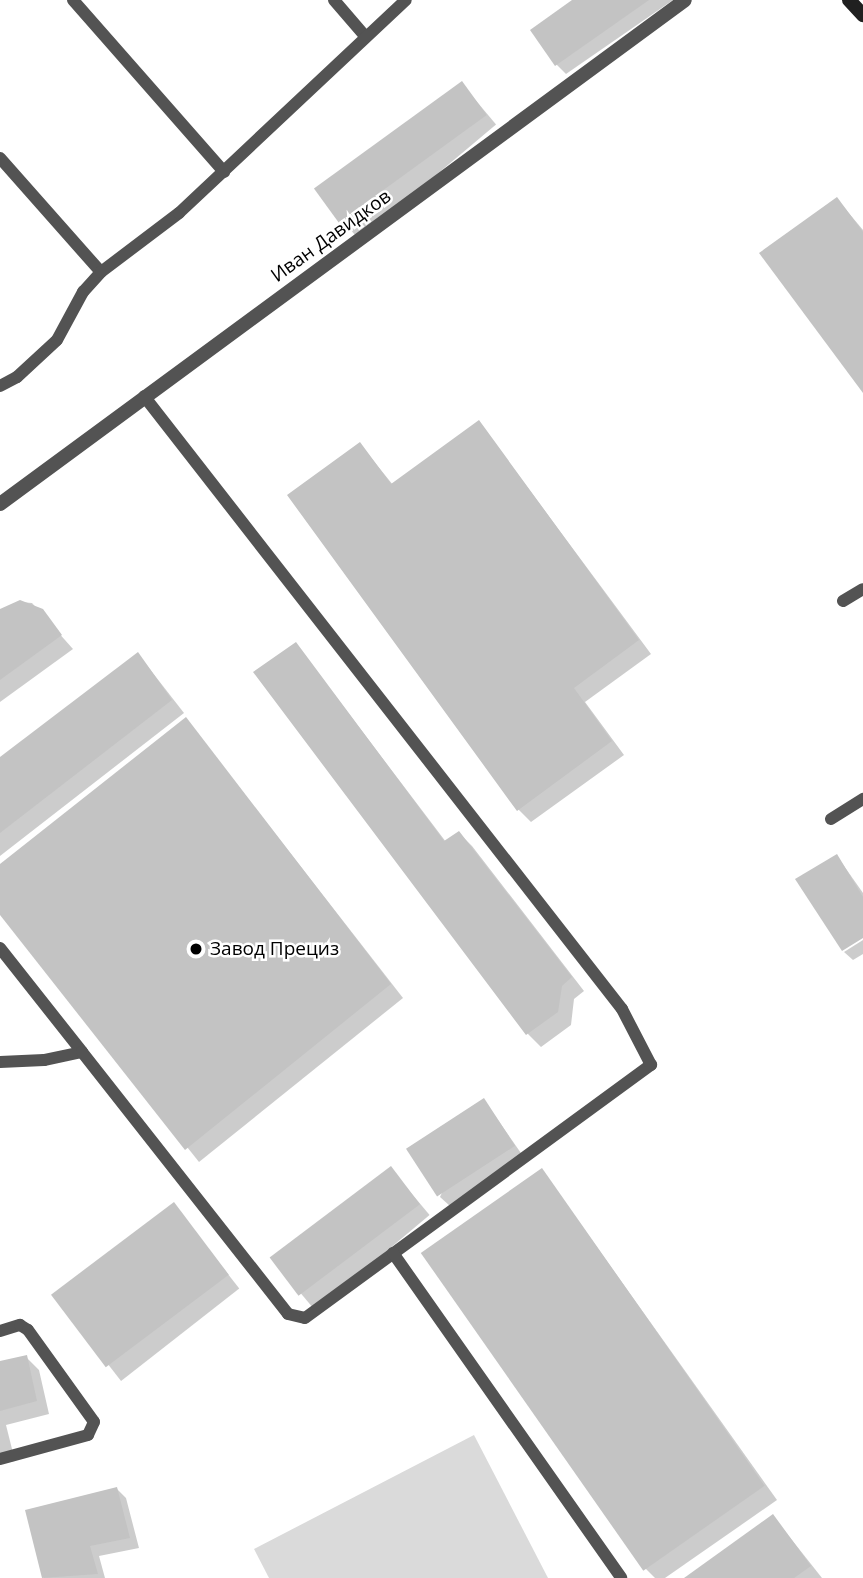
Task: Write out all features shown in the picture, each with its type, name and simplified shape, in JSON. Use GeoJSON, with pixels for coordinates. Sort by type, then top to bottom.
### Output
{"type":"FeatureCollection","features":[{"type":"Feature","properties":{"kind":"main road"},"geometry":{"type":"LineString","coordinates":[[849,0],[863,15]]}},
{"type":"Feature","properties":{"kind":"street","name":"Иван Давидков"},"geometry":{"type":"LineString","coordinates":[[0,504],[685,0]]}},
{"type":"Feature","properties":{"kind":"lane"},"geometry":{"type":"LineString","coordinates":[[73,0],[224,172]]}},
{"type":"Feature","properties":{"kind":"lane"},"geometry":{"type":"LineString","coordinates":[[334,0],[365,36]]}},
{"type":"Feature","properties":{"kind":"lane"},"geometry":{"type":"LineString","coordinates":[[0,386],[17,377],[57,340],[83,292],[101,272],[179,213],[406,0]]}},
{"type":"Feature","properties":{"kind":"lane"},"geometry":{"type":"LineString","coordinates":[[0,158],[101,272]]}},
{"type":"Feature","properties":{"kind":"lane"},"geometry":{"type":"LineString","coordinates":[[0,948],[288,1314],[306,1318],[651,1065],[622,1009],[144,396]]}},
{"type":"Feature","properties":{"kind":"lane"},"geometry":{"type":"LineString","coordinates":[[843,601],[863,589]]}},
{"type":"Feature","properties":{"kind":"lane"},"geometry":{"type":"LineString","coordinates":[[831,819],[863,799]]}},
{"type":"Feature","properties":{"kind":"lane"},"geometry":{"type":"LineString","coordinates":[[0,1062],[44,1060],[82,1052]]}},
{"type":"Feature","properties":{"kind":"lane"},"geometry":{"type":"LineString","coordinates":[[393,1253],[621,1578]]}},
{"type":"Feature","properties":{"kind":"lane"},"geometry":{"type":"LineString","coordinates":[[0,1331],[20,1325],[29,1329],[94,1422],[88,1435],[0,1459]]}},
{"type":"Feature","properties":{"kind":"shaded area"},"geometry":{"type":"Polygon","coordinates":[[[474,1435],[548,1578],[269,1578],[254,1549],[474,1435]]]}},
{"type":"Feature","properties":{"kind":"building"},"geometry":{"type":"Polygon","coordinates":[[[572,0],[649,0],[555,66],[530,30],[572,0]]]}},
{"type":"Feature","properties":{"kind":"building"},"geometry":{"type":"Polygon","coordinates":[[[462,81],[487,115],[339,223],[314,189],[462,81]]]}},
{"type":"Feature","properties":{"kind":"building"},"geometry":{"type":"Polygon","coordinates":[[[837,197],[863,232],[863,393],[759,253],[837,197]]]}},
{"type":"Feature","properties":{"kind":"building"},"geometry":{"type":"Polygon","coordinates":[[[479,420],[639,640],[574,688],[612,741],[517,811],[287,495],[360,442],[391,484],[479,420]]]}},
{"type":"Feature","properties":{"kind":"building"},"geometry":{"type":"Polygon","coordinates":[[[20,600],[43,609],[62,635],[0,680],[0,609],[20,600]]]}},
{"type":"Feature","properties":{"kind":"building"},"geometry":{"type":"Polygon","coordinates":[[[296,642],[444,841],[459,831],[572,977],[562,986],[558,1012],[526,1035],[253,672],[296,642]]]}},
{"type":"Feature","properties":{"kind":"building"},"geometry":{"type":"Polygon","coordinates":[[[138,652],[172,700],[0,833],[0,757],[138,652]]]}},
{"type":"Feature","properties":{"kind":"building","name":"Завод Прециз"},"geometry":{"type":"Polygon","coordinates":[[[186,717],[391,984],[185,1150],[0,915],[0,864],[186,717]]]}},
{"type":"Feature","properties":{"kind":"building"},"geometry":{"type":"Polygon","coordinates":[[[837,854],[863,897],[863,938],[842,951],[795,879],[837,854]]]}},
{"type":"Feature","properties":{"kind":"building"},"geometry":{"type":"Polygon","coordinates":[[[484,1098],[515,1146],[437,1196],[406,1149],[484,1098]]]}},
{"type":"Feature","properties":{"kind":"building"},"geometry":{"type":"Polygon","coordinates":[[[391,1166],[420,1204],[298,1296],[270,1257],[391,1166]]]}},
{"type":"Feature","properties":{"kind":"building"},"geometry":{"type":"Polygon","coordinates":[[[542,1168],[765,1486],[643,1571],[421,1253],[542,1168]]]}},
{"type":"Feature","properties":{"kind":"building"},"geometry":{"type":"Polygon","coordinates":[[[174,1202],[229,1275],[106,1367],[51,1295],[174,1202]]]}},
{"type":"Feature","properties":{"kind":"building"},"geometry":{"type":"Polygon","coordinates":[[[27,1355],[37,1401],[0,1411],[0,1361],[27,1355]]]}},
{"type":"Feature","properties":{"kind":"building"},"geometry":{"type":"Polygon","coordinates":[[[117,1487],[130,1538],[90,1546],[98,1574],[42,1578],[25,1510],[117,1487]]]}},
{"type":"Feature","properties":{"kind":"building"},"geometry":{"type":"Polygon","coordinates":[[[773,1514],[811,1566],[794,1578],[684,1578],[773,1514]]]}},
{"type":"Feature","properties":{"kind":"place","name":"Завод Прециз"},"geometry":{"type":"Point","coordinates":[196,949]}}]}
